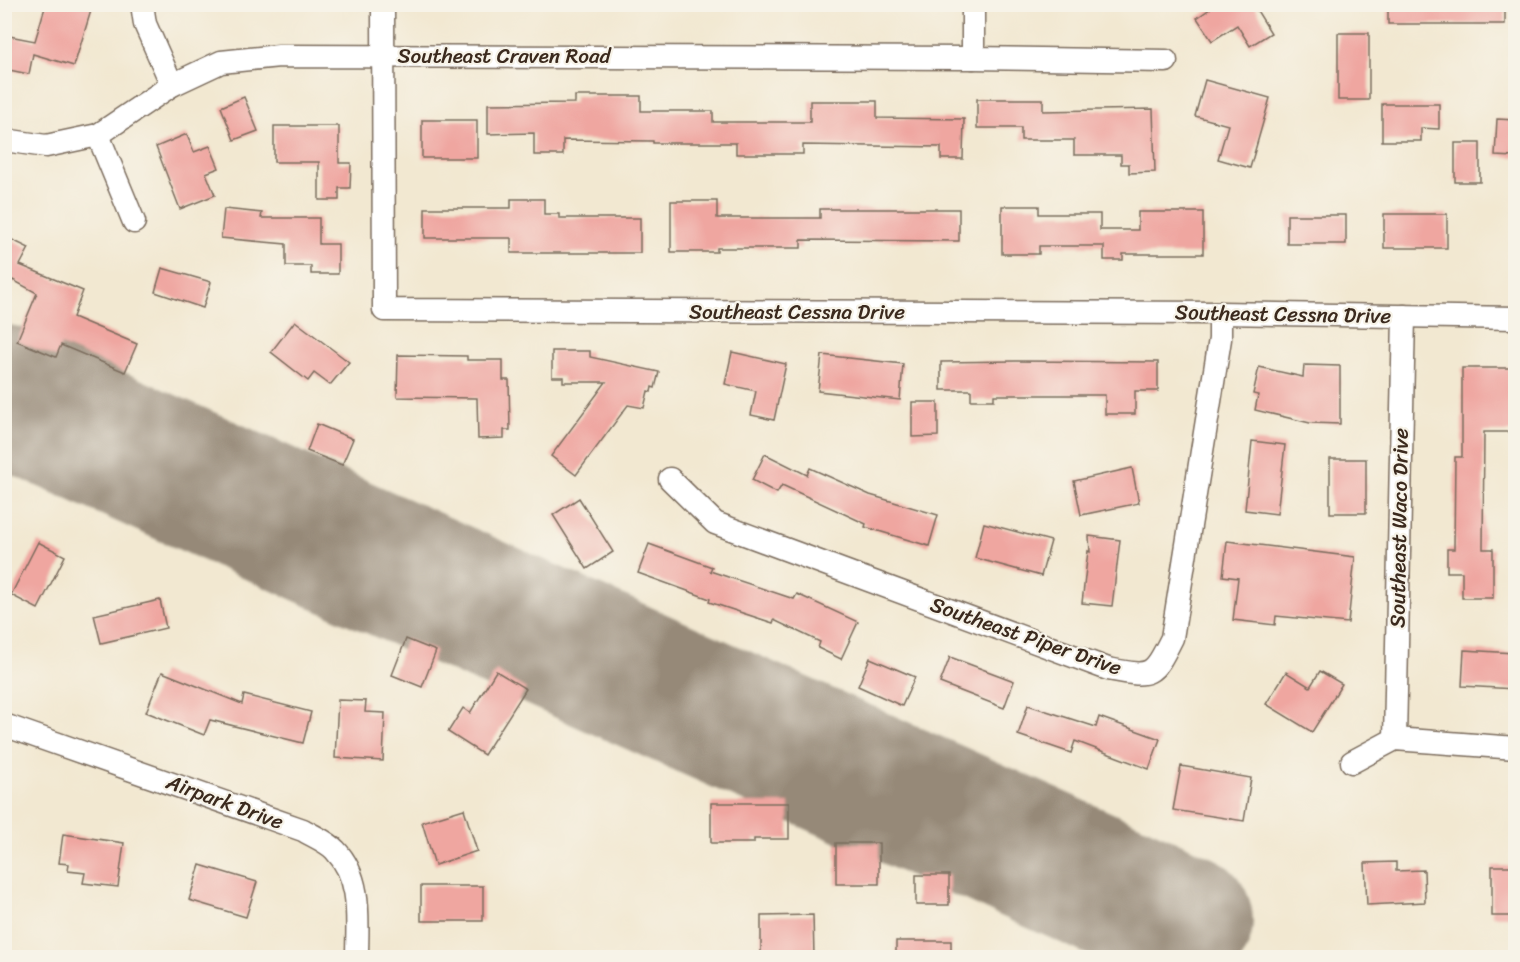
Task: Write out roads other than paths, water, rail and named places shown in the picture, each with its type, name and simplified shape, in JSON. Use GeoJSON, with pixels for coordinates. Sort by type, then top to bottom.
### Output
{"type":"FeatureCollection","features":[{"type":"Feature","properties":{"kind":"street"},"geometry":{"type":"LineString","coordinates":[[142,4],[145,24],[172,85]]}},
{"type":"Feature","properties":{"kind":"street","name":"Southeast Cessna Drive"},"geometry":{"type":"LineString","coordinates":[[383,4],[384,310],[1220,313],[1515,318]]}},
{"type":"Feature","properties":{"kind":"street"},"geometry":{"type":"LineString","coordinates":[[973,4],[974,58]]}},
{"type":"Feature","properties":{"kind":"street","name":"Southeast Craven Road"},"geometry":{"type":"LineString","coordinates":[[4,140],[46,146],[98,135],[172,85],[221,62],[279,56],[974,58],[1166,61]]}},
{"type":"Feature","properties":{"kind":"street"},"geometry":{"type":"LineString","coordinates":[[98,135],[134,222]]}},
{"type":"Feature","properties":{"kind":"street","name":"Southeast Piper Drive"},"geometry":{"type":"LineString","coordinates":[[670,479],[715,522],[1108,669],[1141,675],[1159,666],[1172,638],[1220,339],[1220,313]]}},
{"type":"Feature","properties":{"kind":"street","name":"Southeast Waco Drive"},"geometry":{"type":"LineString","coordinates":[[1395,739],[1404,316]]}},
{"type":"Feature","properties":{"kind":"street","name":"Airpark Drive"},"geometry":{"type":"LineString","coordinates":[[4,725],[303,830],[334,849],[351,872],[356,900],[357,957]]}},
{"type":"Feature","properties":{"kind":"street"},"geometry":{"type":"LineString","coordinates":[[1352,762],[1395,739],[1515,748]]}}]}
